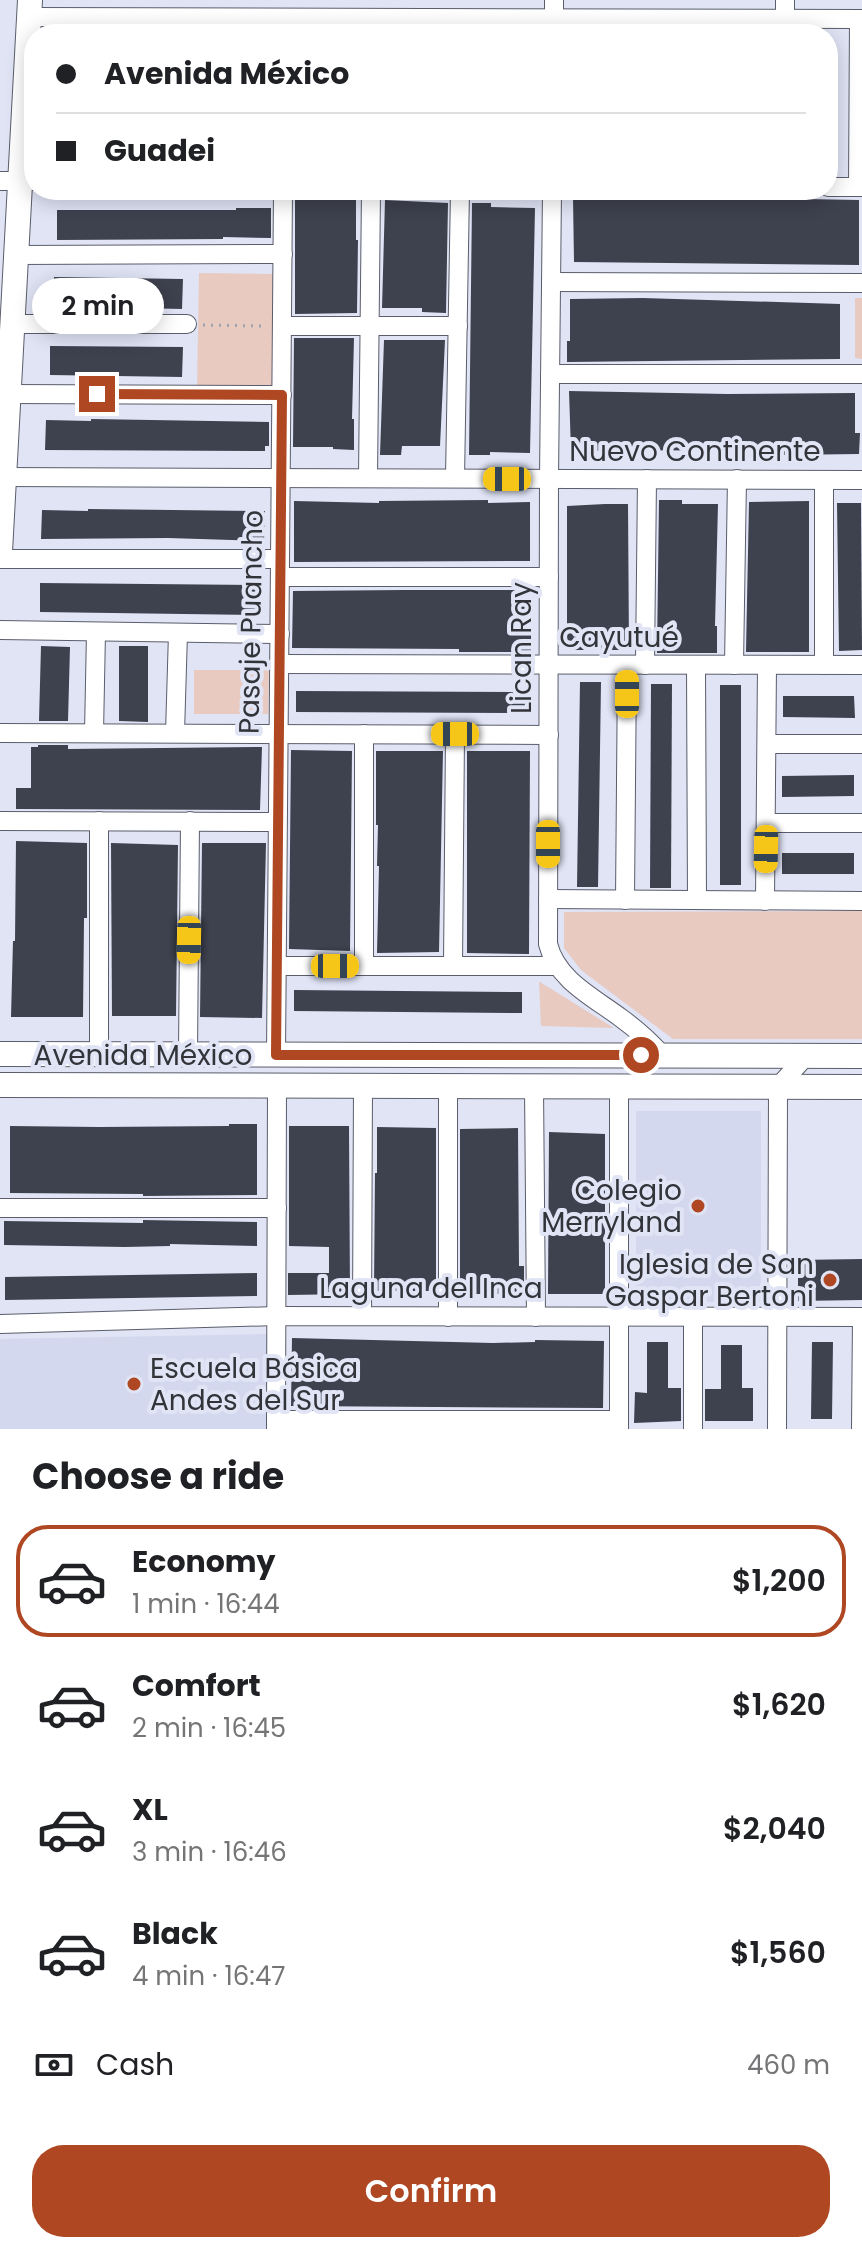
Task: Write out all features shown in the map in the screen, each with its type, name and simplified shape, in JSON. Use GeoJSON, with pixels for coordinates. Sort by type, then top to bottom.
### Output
{"type":"FeatureCollection","features":[{"type":"Feature","properties":{"kind":"street"},"geometry":{"type":"LineString","coordinates":[[30,9],[485,9],[617,24]]}},
{"type":"Feature","properties":{"kind":"street"},"geometry":{"type":"LineString","coordinates":[[727,24],[785,17],[861,19],[860,187],[838,187]]}},
{"type":"Feature","properties":{"kind":"street"},"geometry":{"type":"LineString","coordinates":[[0,552],[12,324],[7,285],[16,255],[18,181],[24,139]]}},
{"type":"Feature","properties":{"kind":"street","name":"Pasaje Puancho"},"geometry":{"type":"LineString","coordinates":[[276,1055],[283,200]]}},
{"type":"Feature","properties":{"kind":"street"},"geometry":{"type":"LineString","coordinates":[[368,478],[371,200]]}},
{"type":"Feature","properties":{"kind":"street"},"geometry":{"type":"LineString","coordinates":[[455,478],[460,200]]}},
{"type":"Feature","properties":{"kind":"street","name":"Lican Ray"},"geometry":{"type":"LineString","coordinates":[[552,200],[548,944],[557,966]]}},
{"type":"Feature","properties":{"kind":"street"},"geometry":{"type":"LineString","coordinates":[[16,255],[283,254]]}},
{"type":"Feature","properties":{"kind":"street"},"geometry":{"type":"LineString","coordinates":[[551,282],[862,283]]}},
{"type":"Feature","properties":{"kind":"street"},"geometry":{"type":"LineString","coordinates":[[12,324],[187,324]]}},
{"type":"Feature","properties":{"kind":"street"},"geometry":{"type":"LineString","coordinates":[[282,326],[458,326]]}},
{"type":"Feature","properties":{"kind":"street"},"geometry":{"type":"LineString","coordinates":[[550,374],[862,374]]}},
{"type":"Feature","properties":{"kind":"street"},"geometry":{"type":"LineString","coordinates":[[9,394],[282,395]]}},
{"type":"Feature","properties":{"kind":"street","name":"Nuevo Continente"},"geometry":{"type":"LineString","coordinates":[[2,477],[862,480]]}},
{"type":"Feature","properties":{"kind":"street"},"geometry":{"type":"LineString","coordinates":[[625,900],[647,479]]}},
{"type":"Feature","properties":{"kind":"street"},"geometry":{"type":"LineString","coordinates":[[734,665],[737,479]]}},
{"type":"Feature","properties":{"kind":"street"},"geometry":{"type":"LineString","coordinates":[[824,480],[824,665]]}},
{"type":"Feature","properties":{"kind":"street"},"geometry":{"type":"LineString","coordinates":[[0,559],[549,577]]}},
{"type":"Feature","properties":{"kind":"street"},"geometry":{"type":"LineString","coordinates":[[0,630],[280,634]]}},
{"type":"Feature","properties":{"kind":"street"},"geometry":{"type":"LineString","coordinates":[[94,733],[96,632]]}},
{"type":"Feature","properties":{"kind":"street"},"geometry":{"type":"LineString","coordinates":[[175,733],[178,633]]}},
{"type":"Feature","properties":{"kind":"street","name":"Cayutué"},"geometry":{"type":"LineString","coordinates":[[279,664],[862,665]]}},
{"type":"Feature","properties":{"kind":"street"},"geometry":{"type":"LineString","coordinates":[[696,665],[697,900]]}},
{"type":"Feature","properties":{"kind":"street"},"geometry":{"type":"LineString","coordinates":[[765,901],[767,665]]}},
{"type":"Feature","properties":{"kind":"street"},"geometry":{"type":"LineString","coordinates":[[0,733],[549,735]]}},
{"type":"Feature","properties":{"kind":"street"},"geometry":{"type":"LineString","coordinates":[[364,734],[364,966]]}},
{"type":"Feature","properties":{"kind":"street"},"geometry":{"type":"LineString","coordinates":[[453,966],[455,734]]}},
{"type":"Feature","properties":{"kind":"street"},"geometry":{"type":"LineString","coordinates":[[767,744],[862,744]]}},
{"type":"Feature","properties":{"kind":"street"},"geometry":{"type":"LineString","coordinates":[[0,821],[277,822]]}},
{"type":"Feature","properties":{"kind":"street"},"geometry":{"type":"LineString","coordinates":[[99,821],[99,1054]]}},
{"type":"Feature","properties":{"kind":"street"},"geometry":{"type":"LineString","coordinates":[[188,1054],[190,821]]}},
{"type":"Feature","properties":{"kind":"street"},"geometry":{"type":"LineString","coordinates":[[766,823],[862,823]]}},
{"type":"Feature","properties":{"kind":"street"},"geometry":{"type":"LineString","coordinates":[[548,899],[862,901]]}},
{"type":"Feature","properties":{"kind":"street"},"geometry":{"type":"LineString","coordinates":[[277,966],[557,966],[571,981],[633,1027],[662,1055]]}},
{"type":"Feature","properties":{"kind":"street","name":"Avenida México"},"geometry":{"type":"LineString","coordinates":[[0,1054],[862,1056]]}},
{"type":"Feature","properties":{"kind":"street"},"geometry":{"type":"LineString","coordinates":[[777,1429],[778,1087],[806,1056]]}},
{"type":"Feature","properties":{"kind":"street","name":"Avenida México"},"geometry":{"type":"LineString","coordinates":[[0,1085],[862,1087]]}},
{"type":"Feature","properties":{"kind":"street"},"geometry":{"type":"LineString","coordinates":[[277,1086],[276,1424],[619,1424],[619,1087]]}},
{"type":"Feature","properties":{"kind":"street"},"geometry":{"type":"LineString","coordinates":[[362,1316],[363,1086]]}},
{"type":"Feature","properties":{"kind":"street"},"geometry":{"type":"LineString","coordinates":[[448,1086],[448,1317]]}},
{"type":"Feature","properties":{"kind":"street"},"geometry":{"type":"LineString","coordinates":[[534,1086],[536,1317]]}},
{"type":"Feature","properties":{"kind":"street"},"geometry":{"type":"LineString","coordinates":[[0,1208],[277,1208]]}},
{"type":"Feature","properties":{"kind":"street","name":"Laguna del Inca"},"geometry":{"type":"LineString","coordinates":[[0,1324],[276,1316],[862,1317]]}},
{"type":"Feature","properties":{"kind":"street"},"geometry":{"type":"LineString","coordinates":[[693,1317],[693,1429]]}},
{"type":"Feature","properties":{"kind":"street"},"geometry":{"type":"LineString","coordinates":[[861,1429],[862,1317]]}},
{"type":"Feature","properties":{"kind":"path"},"geometry":{"type":"LineString","coordinates":[[187,324],[282,326]]}},
{"type":"Feature","properties":{"kind":"shaded area"},"geometry":{"type":"Polygon","coordinates":[[[199,273],[275,274],[273,388],[197,387],[199,273]]]}},
{"type":"Feature","properties":{"kind":"shaded area"},"geometry":{"type":"Polygon","coordinates":[[[855,298],[862,298],[862,359],[855,358],[855,298]]]}},
{"type":"Feature","properties":{"kind":"shaded area"},"geometry":{"type":"Polygon","coordinates":[[[194,670],[269,670],[268,714],[194,714],[194,670]]]}},
{"type":"Feature","properties":{"kind":"shaded area"},"geometry":{"type":"Polygon","coordinates":[[[862,911],[862,1039],[673,1039],[581,970],[564,948],[564,912],[862,911]]]}},
{"type":"Feature","properties":{"kind":"shaded area"},"geometry":{"type":"Polygon","coordinates":[[[540,982],[614,1028],[541,1026],[540,982]]]}},
{"type":"Feature","properties":{"kind":"shaded area","name":"Colegio Merryland"},"geometry":{"type":"Polygon","coordinates":[[[636,1111],[761,1111],[761,1302],[636,1302],[636,1111]]]}},
{"type":"Feature","properties":{"kind":"shaded area","name":"Escuela Básica Andes del Sur"},"geometry":{"type":"Polygon","coordinates":[[[269,1334],[268,1429],[0,1429],[0,1339],[269,1334]]]}},
{"type":"Feature","properties":{"kind":"building"},"geometry":{"type":"Polygon","coordinates":[[[295,200],[356,200],[357,313],[295,314],[295,200]]]}},
{"type":"Feature","properties":{"kind":"building"},"geometry":{"type":"Polygon","coordinates":[[[385,200],[448,203],[446,313],[422,312],[422,308],[382,308],[385,200]]]}},
{"type":"Feature","properties":{"kind":"building"},"geometry":{"type":"Polygon","coordinates":[[[573,200],[859,200],[859,265],[574,262],[573,200]]]}},
{"type":"Feature","properties":{"kind":"building"},"geometry":{"type":"Polygon","coordinates":[[[472,203],[491,203],[491,207],[535,208],[530,453],[469,455],[472,203]]]}},
{"type":"Feature","properties":{"kind":"building"},"geometry":{"type":"Polygon","coordinates":[[[271,208],[271,238],[57,240],[57,210],[271,208]]]}},
{"type":"Feature","properties":{"kind":"building"},"geometry":{"type":"Polygon","coordinates":[[[54,277],[183,279],[182,309],[53,306],[54,277]]]}},
{"type":"Feature","properties":{"kind":"building"},"geometry":{"type":"Polygon","coordinates":[[[570,299],[840,304],[840,359],[567,362],[570,299]]]}},
{"type":"Feature","properties":{"kind":"building"},"geometry":{"type":"Polygon","coordinates":[[[294,338],[354,338],[354,450],[293,447],[294,338]]]}},
{"type":"Feature","properties":{"kind":"building"},"geometry":{"type":"Polygon","coordinates":[[[384,340],[445,340],[440,446],[402,446],[401,455],[380,455],[384,340]]]}},
{"type":"Feature","properties":{"kind":"building"},"geometry":{"type":"Polygon","coordinates":[[[50,346],[183,347],[182,377],[50,375],[50,346]]]}},
{"type":"Feature","properties":{"kind":"building"},"geometry":{"type":"Polygon","coordinates":[[[569,391],[855,393],[855,433],[860,433],[859,454],[783,455],[784,451],[740,450],[571,451],[569,391]]]}},
{"type":"Feature","properties":{"kind":"building"},"geometry":{"type":"Polygon","coordinates":[[[46,420],[269,422],[269,446],[265,446],[265,451],[45,450],[46,420]]]}},
{"type":"Feature","properties":{"kind":"building"},"geometry":{"type":"Polygon","coordinates":[[[488,500],[488,503],[530,502],[530,561],[294,562],[294,501],[379,503],[488,500]]]}},
{"type":"Feature","properties":{"kind":"building"},"geometry":{"type":"Polygon","coordinates":[[[659,500],[682,500],[682,504],[718,504],[717,653],[657,653],[659,500]]]}},
{"type":"Feature","properties":{"kind":"building"},"geometry":{"type":"Polygon","coordinates":[[[809,501],[809,652],[746,652],[749,502],[809,501]]]}},
{"type":"Feature","properties":{"kind":"building"},"geometry":{"type":"Polygon","coordinates":[[[837,503],[861,503],[862,650],[839,651],[837,503]]]}},
{"type":"Feature","properties":{"kind":"building"},"geometry":{"type":"Polygon","coordinates":[[[628,504],[629,650],[567,650],[567,506],[628,504]]]}},
{"type":"Feature","properties":{"kind":"building"},"geometry":{"type":"Polygon","coordinates":[[[42,510],[265,511],[264,541],[41,539],[42,510]]]}},
{"type":"Feature","properties":{"kind":"building"},"geometry":{"type":"Polygon","coordinates":[[[40,583],[263,585],[262,615],[40,612],[40,583]]]}},
{"type":"Feature","properties":{"kind":"building"},"geometry":{"type":"Polygon","coordinates":[[[531,590],[531,652],[292,648],[293,591],[531,590]]]}},
{"type":"Feature","properties":{"kind":"building"},"geometry":{"type":"Polygon","coordinates":[[[41,646],[70,647],[68,721],[39,721],[41,646]]]}},
{"type":"Feature","properties":{"kind":"building"},"geometry":{"type":"Polygon","coordinates":[[[119,646],[148,646],[148,722],[119,721],[119,646]]]}},
{"type":"Feature","properties":{"kind":"building"},"geometry":{"type":"Polygon","coordinates":[[[580,682],[601,682],[598,887],[577,887],[580,682]]]}},
{"type":"Feature","properties":{"kind":"building"},"geometry":{"type":"Polygon","coordinates":[[[651,684],[672,684],[671,888],[650,888],[651,684]]]}},
{"type":"Feature","properties":{"kind":"building"},"geometry":{"type":"Polygon","coordinates":[[[720,685],[741,685],[741,885],[720,885],[720,685]]]}},
{"type":"Feature","properties":{"kind":"building"},"geometry":{"type":"Polygon","coordinates":[[[296,691],[526,692],[526,713],[296,712],[296,691]]]}},
{"type":"Feature","properties":{"kind":"building"},"geometry":{"type":"Polygon","coordinates":[[[783,696],[854,696],[855,718],[783,717],[783,696]]]}},
{"type":"Feature","properties":{"kind":"building"},"geometry":{"type":"Polygon","coordinates":[[[68,745],[68,749],[262,747],[260,810],[16,809],[16,788],[31,788],[31,747],[68,745]]]}},
{"type":"Feature","properties":{"kind":"building"},"geometry":{"type":"Polygon","coordinates":[[[291,750],[352,751],[350,951],[289,949],[291,750]]]}},
{"type":"Feature","properties":{"kind":"building"},"geometry":{"type":"Polygon","coordinates":[[[376,751],[443,751],[439,952],[377,953],[379,866],[376,751]]]}},
{"type":"Feature","properties":{"kind":"building"},"geometry":{"type":"Polygon","coordinates":[[[467,751],[530,751],[529,954],[467,953],[467,751]]]}},
{"type":"Feature","properties":{"kind":"building"},"geometry":{"type":"Polygon","coordinates":[[[854,775],[854,796],[782,797],[782,776],[854,775]]]}},
{"type":"Feature","properties":{"kind":"building"},"geometry":{"type":"Polygon","coordinates":[[[16,841],[87,843],[83,1017],[11,1017],[16,841]]]}},
{"type":"Feature","properties":{"kind":"building"},"geometry":{"type":"Polygon","coordinates":[[[111,843],[178,845],[176,1016],[112,1016],[111,843]]]}},
{"type":"Feature","properties":{"kind":"building"},"geometry":{"type":"Polygon","coordinates":[[[202,843],[266,843],[262,1018],[200,1017],[202,843]]]}},
{"type":"Feature","properties":{"kind":"building"},"geometry":{"type":"Polygon","coordinates":[[[782,853],[854,853],[854,874],[782,874],[782,853]]]}},
{"type":"Feature","properties":{"kind":"building"},"geometry":{"type":"Polygon","coordinates":[[[294,990],[522,992],[522,1013],[294,1011],[294,990]]]}},
{"type":"Feature","properties":{"kind":"building"},"geometry":{"type":"Polygon","coordinates":[[[257,1124],[257,1195],[10,1193],[10,1126],[257,1124]]]}},
{"type":"Feature","properties":{"kind":"building"},"geometry":{"type":"Polygon","coordinates":[[[289,1126],[349,1126],[350,1294],[288,1295],[288,1273],[329,1273],[329,1247],[289,1246],[289,1126]]]}},
{"type":"Feature","properties":{"kind":"building"},"geometry":{"type":"Polygon","coordinates":[[[377,1127],[436,1128],[436,1291],[374,1291],[377,1127]]]}},
{"type":"Feature","properties":{"kind":"building"},"geometry":{"type":"Polygon","coordinates":[[[518,1128],[519,1266],[524,1266],[524,1294],[460,1294],[460,1129],[518,1128]]]}},
{"type":"Feature","properties":{"kind":"building"},"geometry":{"type":"Polygon","coordinates":[[[549,1132],[605,1134],[605,1294],[548,1294],[549,1132]]]}},
{"type":"Feature","properties":{"kind":"building"},"geometry":{"type":"Polygon","coordinates":[[[143,1220],[257,1222],[257,1246],[4,1245],[4,1221],[143,1223],[143,1220]]]}},
{"type":"Feature","properties":{"kind":"building","name":"Iglesia de San Gaspar Bertoni"},"geometry":{"type":"Polygon","coordinates":[[[862,1259],[862,1300],[798,1301],[798,1260],[862,1259]]]}},
{"type":"Feature","properties":{"kind":"building"},"geometry":{"type":"Polygon","coordinates":[[[257,1273],[257,1296],[5,1300],[5,1277],[257,1273]]]}},
{"type":"Feature","properties":{"kind":"building"},"geometry":{"type":"Polygon","coordinates":[[[292,1338],[493,1343],[604,1341],[603,1408],[291,1406],[292,1338]]]}},
{"type":"Feature","properties":{"kind":"building"},"geometry":{"type":"Polygon","coordinates":[[[647,1342],[668,1342],[668,1388],[681,1388],[681,1421],[634,1423],[635,1392],[647,1393],[647,1342]]]}},
{"type":"Feature","properties":{"kind":"building"},"geometry":{"type":"Polygon","coordinates":[[[812,1342],[833,1342],[832,1419],[811,1419],[812,1342]]]}},
{"type":"Feature","properties":{"kind":"building"},"geometry":{"type":"Polygon","coordinates":[[[721,1345],[742,1345],[742,1388],[753,1388],[753,1421],[705,1421],[705,1389],[721,1389],[721,1345]]]}},
{"type":"Feature","properties":{"kind":"place","name":"Colegio Merryland"},"geometry":{"type":"Point","coordinates":[698,1206]}},
{"type":"Feature","properties":{"kind":"place","name":"Iglesia de San Gaspar Bertoni"},"geometry":{"type":"Point","coordinates":[830,1280]}},
{"type":"Feature","properties":{"kind":"place","name":"Escuela Básica Andes del Sur"},"geometry":{"type":"Point","coordinates":[134,1384]}},
{"type":"Feature","properties":{"kind":"route"},"geometry":{"type":"LineString","coordinates":[[97,394],[282,395],[276,1055],[641,1055]]}}]}
